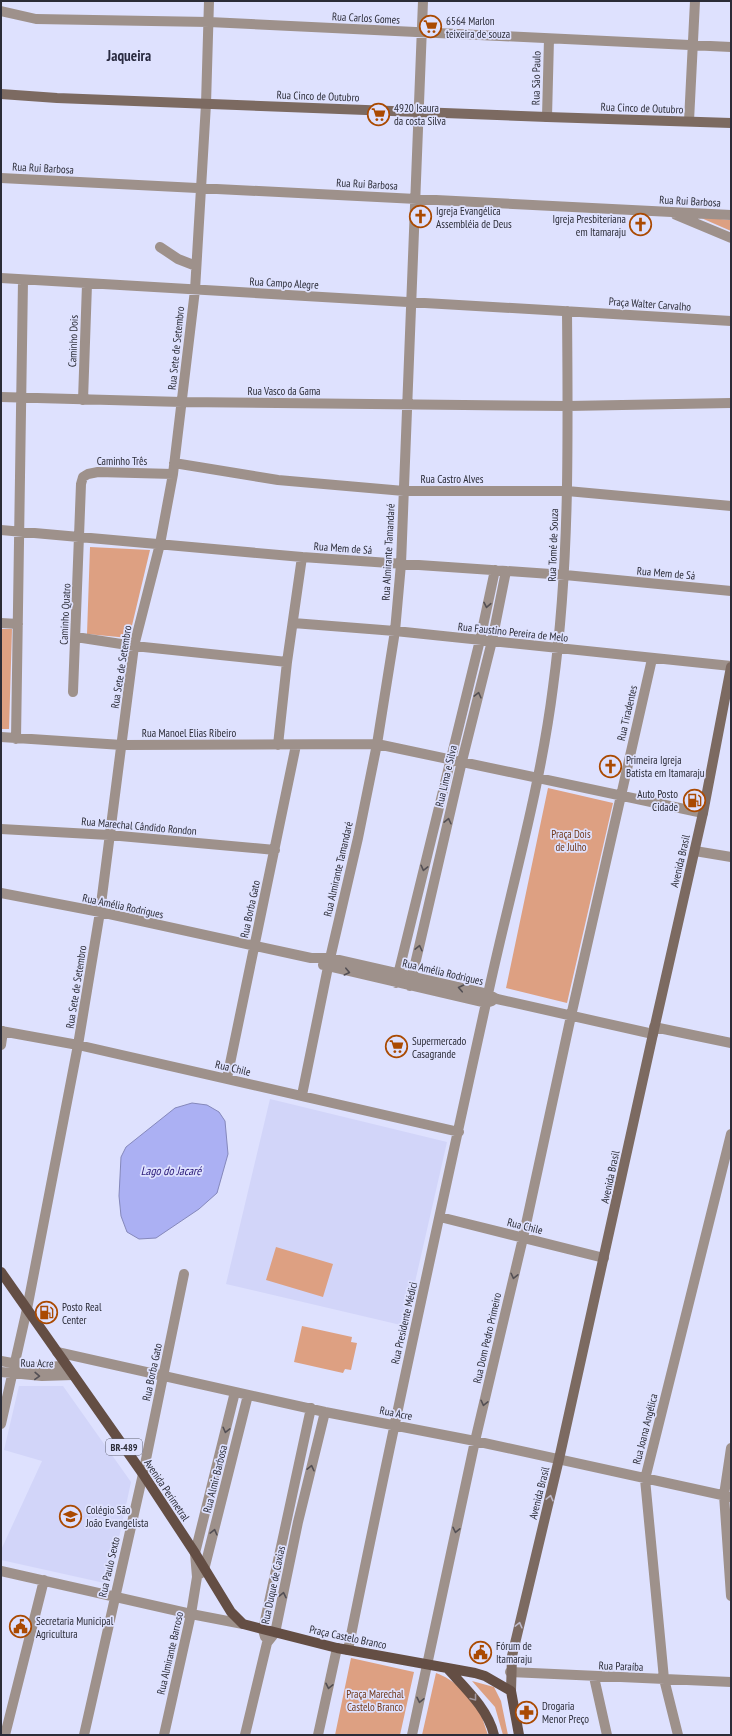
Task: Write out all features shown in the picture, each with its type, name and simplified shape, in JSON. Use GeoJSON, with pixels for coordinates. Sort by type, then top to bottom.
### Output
{"type":"FeatureCollection","features":[{"type":"Feature","properties":{"kind":"main road","name":"Avenida Perimetral"},"geometry":{"type":"LineString","coordinates":[[1,1272],[142,1474],[195,1553],[201,1573],[231,1612],[244,1624]]}},
{"type":"Feature","properties":{"kind":"main road","name":"Praça Castelo Branco"},"geometry":{"type":"LineString","coordinates":[[244,1624],[337,1648],[448,1668]]}},
{"type":"Feature","properties":{"kind":"main road","name":"BR-489"},"geometry":{"type":"LineString","coordinates":[[448,1668],[486,1676],[511,1691]]}},
{"type":"Feature","properties":{"kind":"main road"},"geometry":{"type":"LineString","coordinates":[[448,1668],[478,1704],[486,1716],[494,1735]]}},
{"type":"Feature","properties":{"kind":"main road"},"geometry":{"type":"LineString","coordinates":[[511,1691],[519,1735]]}},
{"type":"Feature","properties":{"kind":"street","name":"Rua Sete de Setembro"},"geometry":{"type":"LineString","coordinates":[[1,1424],[27,1309],[78,1045],[100,912],[134,646],[160,544],[173,474],[195,290],[206,104],[209,1]]}},
{"type":"Feature","properties":{"kind":"street"},"geometry":{"type":"LineString","coordinates":[[414,1],[423,6]]}},
{"type":"Feature","properties":{"kind":"street"},"geometry":{"type":"LineString","coordinates":[[689,121],[695,1]]}},
{"type":"Feature","properties":{"kind":"street","name":"Rua Almirante Tamandaré"},"geometry":{"type":"LineString","coordinates":[[302,1095],[329,963],[378,744],[395,631],[401,564],[410,301],[420,111],[423,6]]}},
{"type":"Feature","properties":{"kind":"street","name":"Rua Carlos Gomes"},"geometry":{"type":"LineString","coordinates":[[1,11],[36,19],[209,22],[731,47]]}},
{"type":"Feature","properties":{"kind":"street","name":"Rua São Paulo"},"geometry":{"type":"LineString","coordinates":[[547,117],[549,39]]}},
{"type":"Feature","properties":{"kind":"street","name":"Rua Cinco de Outubro"},"geometry":{"type":"LineString","coordinates":[[1,94],[57,98],[206,104],[547,117],[731,122]]}},
{"type":"Feature","properties":{"kind":"street","name":"Rua Rui Barbosa"},"geometry":{"type":"LineString","coordinates":[[1,178],[201,186],[668,212],[731,214]]}},
{"type":"Feature","properties":{"kind":"street"},"geometry":{"type":"LineString","coordinates":[[668,212],[731,238]]}},
{"type":"Feature","properties":{"kind":"street"},"geometry":{"type":"LineString","coordinates":[[160,247],[178,259],[196,266]]}},
{"type":"Feature","properties":{"kind":"street","name":"Rua Campo Alegre"},"geometry":{"type":"LineString","coordinates":[[1,278],[567,311]]}},
{"type":"Feature","properties":{"kind":"street"},"geometry":{"type":"LineString","coordinates":[[16,738],[24,280]]}},
{"type":"Feature","properties":{"kind":"street","name":"Caminho Dois"},"geometry":{"type":"LineString","coordinates":[[83,400],[87,284]]}},
{"type":"Feature","properties":{"kind":"street","name":"Praça Walter Carvalho"},"geometry":{"type":"LineString","coordinates":[[567,311],[731,321]]}},
{"type":"Feature","properties":{"kind":"street","name":"Rua Tomé de Souza"},"geometry":{"type":"LineString","coordinates":[[538,779],[558,649],[565,575],[568,406],[567,311]]}},
{"type":"Feature","properties":{"kind":"street","name":"Rua Vasco da Gama"},"geometry":{"type":"LineString","coordinates":[[1,397],[22,399],[182,402],[568,406]]}},
{"type":"Feature","properties":{"kind":"street"},"geometry":{"type":"LineString","coordinates":[[568,406],[731,403]]}},
{"type":"Feature","properties":{"kind":"street","name":"Rua Castro Alves"},"geometry":{"type":"LineString","coordinates":[[174,463],[278,480],[404,491],[567,491],[731,506]]}},
{"type":"Feature","properties":{"kind":"street","name":"Caminho Três"},"geometry":{"type":"LineString","coordinates":[[80,536],[81,484],[83,477],[88,474],[98,472],[173,474]]}},
{"type":"Feature","properties":{"kind":"street","name":"Rua Mem de Sá"},"geometry":{"type":"LineString","coordinates":[[1,530],[20,530],[302,557],[565,575],[731,591]]}},
{"type":"Feature","properties":{"kind":"street","name":"Caminho Quatro"},"geometry":{"type":"LineString","coordinates":[[73,692],[80,536]]}},
{"type":"Feature","properties":{"kind":"street"},"geometry":{"type":"LineString","coordinates":[[278,745],[287,662],[302,557]]}},
{"type":"Feature","properties":{"kind":"street","name":"Rua Lima e Silva"},"geometry":{"type":"LineString","coordinates":[[397,978],[480,640],[495,570]]}},
{"type":"Feature","properties":{"kind":"street","name":"Rua Lima e Silva"},"geometry":{"type":"LineString","coordinates":[[411,982],[462,761],[492,641],[506,571]]}},
{"type":"Feature","properties":{"kind":"street","name":"Rua Faustino Pereira de Melo"},"geometry":{"type":"LineString","coordinates":[[293,623],[395,631],[731,667]]}},
{"type":"Feature","properties":{"kind":"street"},"geometry":{"type":"LineString","coordinates":[[1,624],[18,624]]}},
{"type":"Feature","properties":{"kind":"street"},"geometry":{"type":"LineString","coordinates":[[76,638],[134,646],[287,662]]}},
{"type":"Feature","properties":{"kind":"street","name":"Rua Tiradentes"},"geometry":{"type":"LineString","coordinates":[[620,796],[652,659]]}},
{"type":"Feature","properties":{"kind":"street","name":"Avenida Brasil"},"geometry":{"type":"LineString","coordinates":[[511,1691],[510,1672],[512,1656],[559,1459],[653,1031],[703,813],[731,667]]}},
{"type":"Feature","properties":{"kind":"street","name":"Rua Manoel Elias Ribeiro"},"geometry":{"type":"LineString","coordinates":[[1,737],[122,745],[378,744],[462,761],[538,779]]}},
{"type":"Feature","properties":{"kind":"street","name":"Rua Borba Gato"},"geometry":{"type":"LineString","coordinates":[[227,1078],[296,745]]}},
{"type":"Feature","properties":{"kind":"street"},"geometry":{"type":"LineString","coordinates":[[487,999],[538,779],[703,813]]}},
{"type":"Feature","properties":{"kind":"street"},"geometry":{"type":"LineString","coordinates":[[620,796],[571,1016],[731,1043]]}},
{"type":"Feature","properties":{"kind":"street","name":"Rua Marechal Cândido Rondon"},"geometry":{"type":"LineString","coordinates":[[1,829],[109,835],[275,850]]}},
{"type":"Feature","properties":{"kind":"street"},"geometry":{"type":"LineString","coordinates":[[694,851],[731,857]]}},
{"type":"Feature","properties":{"kind":"street","name":"Rua Amélia Rodrigues"},"geometry":{"type":"LineString","coordinates":[[1,893],[100,912],[311,958],[487,999],[497,999],[571,1016]]}},
{"type":"Feature","properties":{"kind":"street","name":"Rua Presidente Médici"},"geometry":{"type":"LineString","coordinates":[[348,1650],[393,1425],[459,1132],[487,999]]}},
{"type":"Feature","properties":{"kind":"street","name":"Rua Dom Pedro Primeiro"},"geometry":{"type":"LineString","coordinates":[[427,1665],[475,1441],[523,1238],[571,1016]]}},
{"type":"Feature","properties":{"kind":"street"},"geometry":{"type":"LineString","coordinates":[[1,1045],[2,1031]]}},
{"type":"Feature","properties":{"kind":"street","name":"Rua Chile"},"geometry":{"type":"LineString","coordinates":[[2,1031],[78,1045],[459,1132]]}},
{"type":"Feature","properties":{"kind":"street","name":"Rua Joana Angélica"},"geometry":{"type":"LineString","coordinates":[[678,1735],[664,1679],[645,1479],[731,1134]]}},
{"type":"Feature","properties":{"kind":"street","name":"Rua Chile"},"geometry":{"type":"LineString","coordinates":[[440,1217],[604,1258]]}},
{"type":"Feature","properties":{"kind":"street","name":"Rua Borba Gato"},"geometry":{"type":"LineString","coordinates":[[142,1474],[184,1274]]}},
{"type":"Feature","properties":{"kind":"street","name":"Rua Acre"},"geometry":{"type":"LineString","coordinates":[[57,1352],[325,1412],[475,1441],[727,1496]]}},
{"type":"Feature","properties":{"kind":"street","name":"Rua Acre"},"geometry":{"type":"LineString","coordinates":[[1,1361],[34,1366],[66,1366]]}},
{"type":"Feature","properties":{"kind":"street","name":"Rua Acre"},"geometry":{"type":"LineString","coordinates":[[1,1372],[12,1375],[73,1375]]}},
{"type":"Feature","properties":{"kind":"street","name":"Rua Almir Barbosa"},"geometry":{"type":"LineString","coordinates":[[195,1553],[235,1392]]}},
{"type":"Feature","properties":{"kind":"street","name":"Rua Almir Barbosa"},"geometry":{"type":"LineString","coordinates":[[201,1573],[248,1395]]}},
{"type":"Feature","properties":{"kind":"street","name":"Rua Duque de Caxias"},"geometry":{"type":"LineString","coordinates":[[267,1643],[263,1630],[311,1408]]}},
{"type":"Feature","properties":{"kind":"street","name":"Rua Duque de Caxias"},"geometry":{"type":"LineString","coordinates":[[267,1643],[276,1633],[298,1522],[325,1412]]}},
{"type":"Feature","properties":{"kind":"street"},"geometry":{"type":"LineString","coordinates":[[731,1448],[727,1496],[731,1596]]}},
{"type":"Feature","properties":{"kind":"street","name":"Rua Paulo Sexto"},"geometry":{"type":"LineString","coordinates":[[84,1735],[142,1474]]}},
{"type":"Feature","properties":{"kind":"street"},"geometry":{"type":"LineString","coordinates":[[286,1519],[298,1522]]}},
{"type":"Feature","properties":{"kind":"street"},"geometry":{"type":"LineString","coordinates":[[1,1571],[191,1614],[244,1624]]}},
{"type":"Feature","properties":{"kind":"street","name":"Rua Almirante Barroso"},"geometry":{"type":"LineString","coordinates":[[164,1735],[201,1573]]}},
{"type":"Feature","properties":{"kind":"street"},"geometry":{"type":"LineString","coordinates":[[5,1735],[44,1580]]}},
{"type":"Feature","properties":{"kind":"street"},"geometry":{"type":"LineString","coordinates":[[245,1735],[267,1643]]}},
{"type":"Feature","properties":{"kind":"street"},"geometry":{"type":"LineString","coordinates":[[318,1735],[337,1648]]}},
{"type":"Feature","properties":{"kind":"street"},"geometry":{"type":"LineString","coordinates":[[412,1735],[427,1665]]}},
{"type":"Feature","properties":{"kind":"street","name":"Rua Paraíba"},"geometry":{"type":"LineString","coordinates":[[510,1672],[731,1682]]}},
{"type":"Feature","properties":{"kind":"street"},"geometry":{"type":"LineString","coordinates":[[594,1677],[606,1735]]}},
{"type":"Feature","properties":{"kind":"shaded area"},"geometry":{"type":"Polygon","coordinates":[[[270,1099],[447,1142],[405,1326],[226,1284],[270,1099]]]}},
{"type":"Feature","properties":{"kind":"shaded area","name":"Colégio São João Evangelista"},"geometry":{"type":"Polygon","coordinates":[[[19,1386],[63,1386],[131,1482],[109,1584],[1,1560],[1,1550],[42,1461],[4,1450],[19,1386]]]}},
{"type":"Feature","properties":{"kind":"green space"},"geometry":{"type":"Polygon","coordinates":[[[699,217],[731,220],[731,231],[699,217]]]}},
{"type":"Feature","properties":{"kind":"green space"},"geometry":{"type":"Polygon","coordinates":[[[90,547],[150,550],[129,638],[87,634],[90,547]]]}},
{"type":"Feature","properties":{"kind":"green space"},"geometry":{"type":"Polygon","coordinates":[[[1,629],[12,629],[9,729],[1,729],[1,629]]]}},
{"type":"Feature","properties":{"kind":"green space","name":"Praça Dois de Julho"},"geometry":{"type":"Polygon","coordinates":[[[548,788],[613,803],[567,1003],[506,988],[548,788]]]}},
{"type":"Feature","properties":{"kind":"green space"},"geometry":{"type":"Polygon","coordinates":[[[276,1247],[333,1264],[323,1297],[266,1280],[276,1247]]]}},
{"type":"Feature","properties":{"kind":"green space"},"geometry":{"type":"Polygon","coordinates":[[[302,1326],[352,1337],[351,1342],[357,1343],[351,1370],[345,1369],[343,1373],[294,1362],[302,1326]]]}},
{"type":"Feature","properties":{"kind":"green space","name":"Praça Marechal Castelo Branco"},"geometry":{"type":"Polygon","coordinates":[[[351,1658],[414,1672],[400,1735],[335,1735],[351,1658]]]}},
{"type":"Feature","properties":{"kind":"green space","name":"Praça Marechal Castelo Branco"},"geometry":{"type":"Polygon","coordinates":[[[436,1673],[455,1683],[467,1694],[480,1712],[488,1735],[422,1735],[436,1673]]]}},
{"type":"Feature","properties":{"kind":"green space"},"geometry":{"type":"Polygon","coordinates":[[[472,1681],[494,1687],[501,1701],[508,1735],[503,1735],[495,1707],[472,1681]]]}},
{"type":"Feature","properties":{"kind":"water","name":"Lago do Jacaré"},"geometry":{"type":"Polygon","coordinates":[[[192,1103],[207,1105],[219,1112],[225,1121],[228,1154],[217,1193],[199,1209],[156,1238],[139,1239],[127,1232],[121,1216],[119,1196],[121,1157],[126,1147],[175,1108],[192,1103]]]}},
{"type":"Feature","properties":{"kind":"place","name":"6564 Marlon teixeira de souza"},"geometry":{"type":"Point","coordinates":[431,27]}},
{"type":"Feature","properties":{"kind":"place","name":"4920 Isaura da costa Silva"},"geometry":{"type":"Point","coordinates":[378,114]}},
{"type":"Feature","properties":{"kind":"place","name":"Igreja Evangélica Assembléia de Deus"},"geometry":{"type":"Point","coordinates":[421,217]}},
{"type":"Feature","properties":{"kind":"place","name":"Igreja Presbiteriana em Itamaraju"},"geometry":{"type":"Point","coordinates":[641,225]}},
{"type":"Feature","properties":{"kind":"place","name":"Primeira Igreja Batista em Itamaraju"},"geometry":{"type":"Point","coordinates":[611,766]}},
{"type":"Feature","properties":{"kind":"place","name":"Auto Posto Cidade"},"geometry":{"type":"Point","coordinates":[694,800]}},
{"type":"Feature","properties":{"kind":"place","name":"Supermercado Casagrande"},"geometry":{"type":"Point","coordinates":[396,1047]}},
{"type":"Feature","properties":{"kind":"place","name":"Posto Real Center"},"geometry":{"type":"Point","coordinates":[46,1313]}},
{"type":"Feature","properties":{"kind":"place","name":"Colégio São João Evangelista"},"geometry":{"type":"Point","coordinates":[70,1516]}},
{"type":"Feature","properties":{"kind":"place","name":"Secretaria Municipal Agricultura"},"geometry":{"type":"Point","coordinates":[21,1627]}},
{"type":"Feature","properties":{"kind":"place","name":"Fórum de Itamaraju"},"geometry":{"type":"Point","coordinates":[480,1652]}},
{"type":"Feature","properties":{"kind":"place","name":"Drogaria Menor Preço"},"geometry":{"type":"Point","coordinates":[527,1712]}},
{"type":"Feature","properties":{"kind":"district","name":"Jaqueira"},"geometry":{"type":"Point","coordinates":[129,56]}}]}
